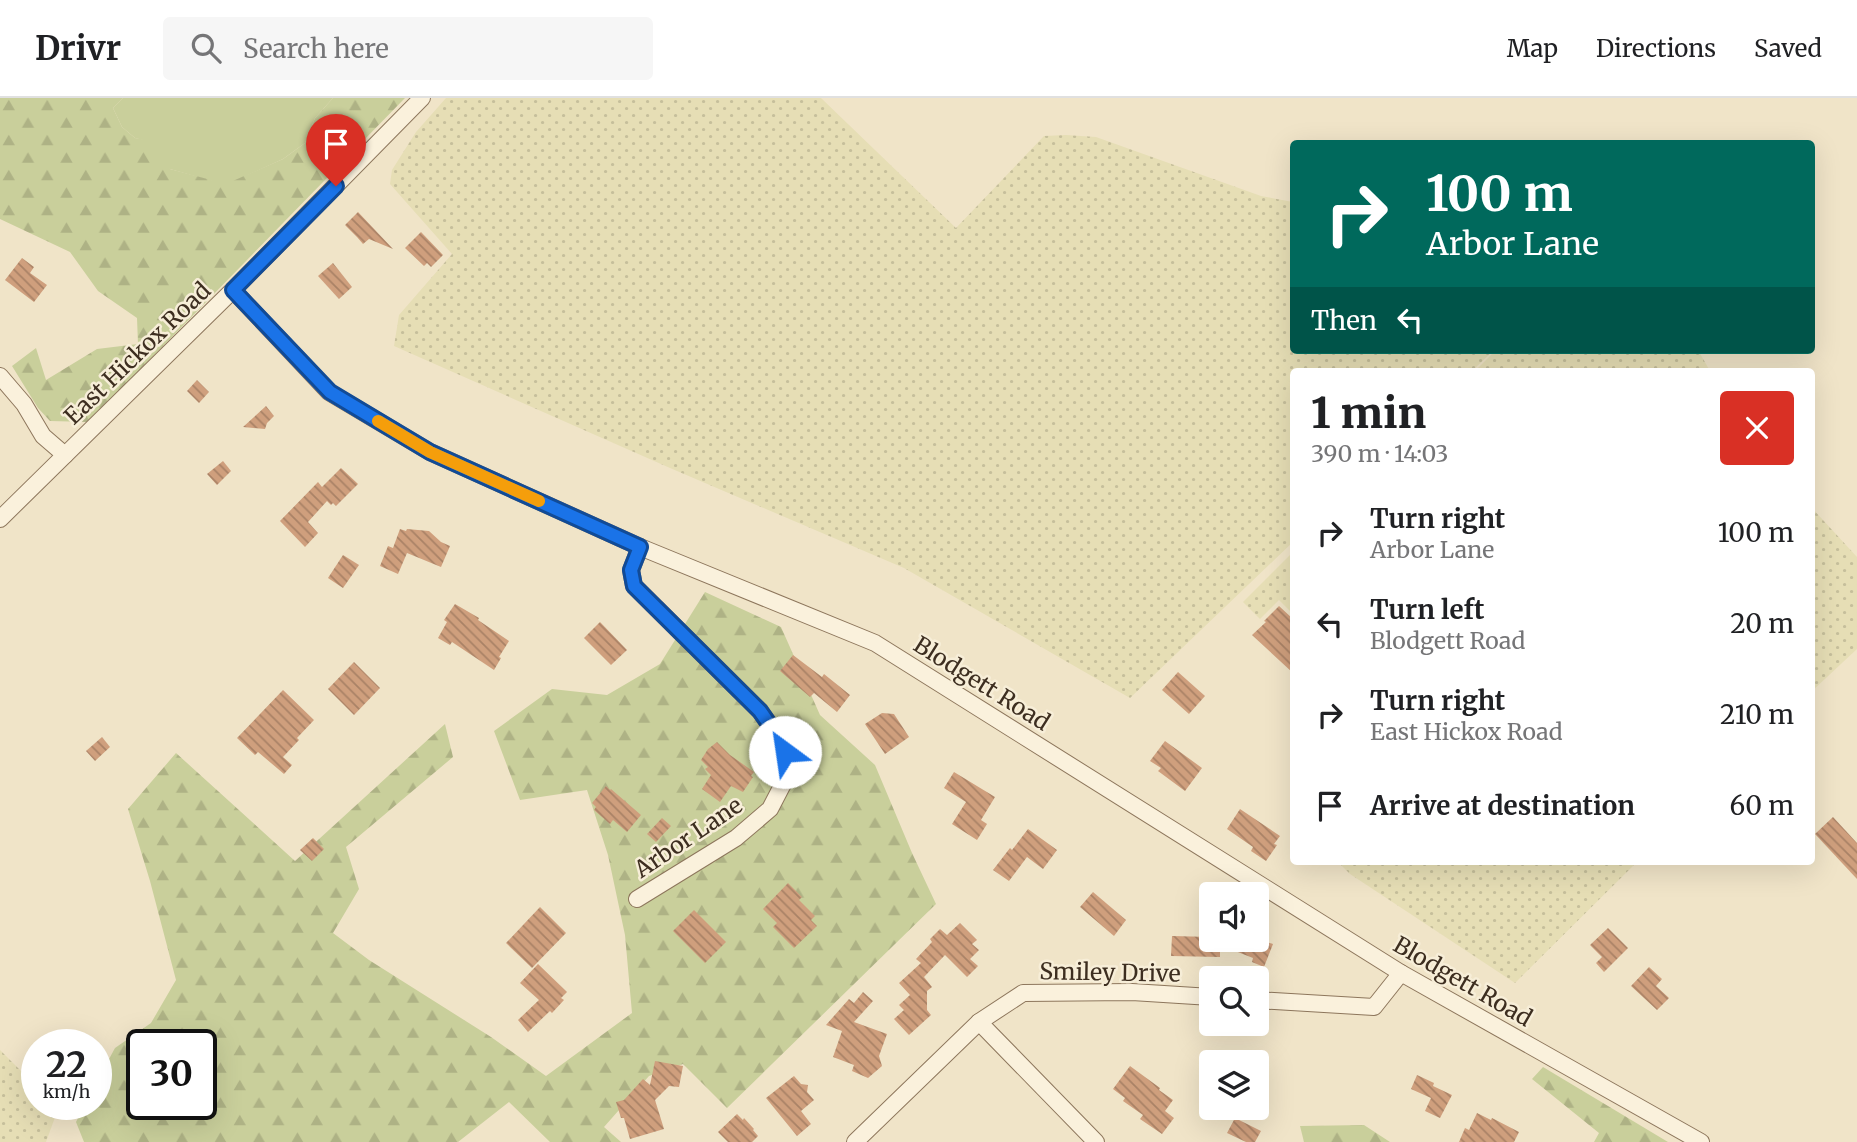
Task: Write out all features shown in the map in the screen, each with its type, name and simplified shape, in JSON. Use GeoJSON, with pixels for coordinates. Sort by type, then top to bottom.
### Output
{"type":"FeatureCollection","features":[{"type":"Feature","properties":{"kind":"street","name":"East Hickox Road"},"geometry":{"type":"LineString","coordinates":[[0,519],[233,290],[422,98]]}},
{"type":"Feature","properties":{"kind":"street","name":"Blodgett Road"},"geometry":{"type":"LineString","coordinates":[[233,290],[330,392],[430,452],[640,547],[875,643],[1401,973],[1701,1142]]}},
{"type":"Feature","properties":{"kind":"street"},"geometry":{"type":"LineString","coordinates":[[0,376],[24,404],[43,436],[65,454]]}},
{"type":"Feature","properties":{"kind":"street","name":"Arbor Lane"},"geometry":{"type":"LineString","coordinates":[[637,899],[736,838],[770,809],[784,782],[785,747],[760,711],[634,586],[631,570],[640,547]]}},
{"type":"Feature","properties":{"kind":"street"},"geometry":{"type":"LineString","coordinates":[[1269,1001],[1374,1007],[1401,973]]}},
{"type":"Feature","properties":{"kind":"street","name":"Smiley Drive"},"geometry":{"type":"LineString","coordinates":[[855,1142],[979,1022],[1023,993],[1132,992],[1199,996]]}},
{"type":"Feature","properties":{"kind":"street"},"geometry":{"type":"LineString","coordinates":[[979,1022],[1096,1142]]}},
{"type":"Feature","properties":{"kind":"shaded area"},"geometry":{"type":"Polygon","coordinates":[[[446,98],[821,98],[956,228],[1044,136],[1096,137],[1261,196],[1290,201],[1290,354],[1490,354],[1475,368],[1290,368],[1290,545],[1130,698],[904,568],[394,346],[399,315],[452,254],[390,184],[392,170],[416,132],[446,98]]]}},
{"type":"Feature","properties":{"kind":"shaded area"},"geometry":{"type":"Polygon","coordinates":[[[1492,354],[1700,354],[1708,368],[1478,368],[1492,354]]]}},
{"type":"Feature","properties":{"kind":"shaded area"},"geometry":{"type":"Polygon","coordinates":[[[1815,511],[1857,557],[1857,649],[1815,688],[1815,511]]]}},
{"type":"Feature","properties":{"kind":"shaded area"},"geometry":{"type":"Polygon","coordinates":[[[1290,555],[1290,611],[1279,600],[1260,619],[1243,602],[1290,555]]]}},
{"type":"Feature","properties":{"kind":"shaded area"},"geometry":{"type":"Polygon","coordinates":[[[1341,865],[1634,865],[1515,983],[1350,874],[1341,865]]]}},
{"type":"Feature","properties":{"kind":"shaded area"},"geometry":{"type":"Polygon","coordinates":[[[0,1050],[21,1071],[21,1120],[54,1120],[46,1142],[0,1142],[0,1050]]]}},
{"type":"Feature","properties":{"kind":"green space"},"geometry":{"type":"Polygon","coordinates":[[[0,98],[123,98],[113,108],[122,127],[135,138],[147,140],[169,154],[170,169],[226,184],[283,159],[305,143],[315,118],[333,98],[405,98],[89,422],[50,421],[38,408],[12,366],[36,348],[46,380],[97,349],[138,344],[137,318],[98,291],[70,252],[0,219],[0,98]]]}},
{"type":"Feature","properties":{"kind":"green space"},"geometry":{"type":"Polygon","coordinates":[[[123,98],[333,98],[315,118],[305,143],[283,159],[226,185],[170,169],[147,141],[135,138],[122,127],[113,108],[123,98]]]}},
{"type":"Feature","properties":{"kind":"green space"},"geometry":{"type":"Polygon","coordinates":[[[705,592],[781,627],[820,715],[875,765],[936,904],[727,1108],[683,1064],[649,1076],[604,1127],[621,1142],[550,1142],[509,1102],[458,1142],[84,1142],[77,1120],[112,1120],[112,1054],[126,1040],[126,1120],[217,1120],[217,1029],[142,1029],[151,1023],[176,980],[128,809],[176,753],[295,861],[445,724],[453,757],[346,847],[359,889],[333,933],[369,960],[491,1037],[546,1076],[632,1013],[625,935],[608,855],[587,790],[520,800],[494,731],[552,689],[607,695],[660,664],[705,592]]]}},
{"type":"Feature","properties":{"kind":"green space"},"geometry":{"type":"Polygon","coordinates":[[[1543,1067],[1668,1142],[1594,1142],[1599,1133],[1532,1079],[1543,1067]]]}},
{"type":"Feature","properties":{"kind":"green space"},"geometry":{"type":"Polygon","coordinates":[[[1364,1125],[1390,1142],[1304,1142],[1300,1126],[1364,1125]]]}},
{"type":"Feature","properties":{"kind":"building"},"geometry":{"type":"Polygon","coordinates":[[[358,212],[393,249],[369,239],[363,244],[345,225],[358,212]]]}},
{"type":"Feature","properties":{"kind":"building"},"geometry":{"type":"Polygon","coordinates":[[[421,232],[443,255],[431,267],[427,263],[424,266],[405,248],[421,232]]]}},
{"type":"Feature","properties":{"kind":"building"},"geometry":{"type":"Polygon","coordinates":[[[22,258],[34,267],[30,273],[47,285],[34,302],[5,280],[22,258]]]}},
{"type":"Feature","properties":{"kind":"building"},"geometry":{"type":"Polygon","coordinates":[[[333,263],[352,287],[339,299],[318,276],[333,263]]]}},
{"type":"Feature","properties":{"kind":"building"},"geometry":{"type":"Polygon","coordinates":[[[197,380],[209,392],[199,403],[187,391],[197,380]]]}},
{"type":"Feature","properties":{"kind":"building"},"geometry":{"type":"Polygon","coordinates":[[[266,406],[274,416],[265,429],[243,427],[266,406]]]}},
{"type":"Feature","properties":{"kind":"building"},"geometry":{"type":"Polygon","coordinates":[[[223,461],[231,471],[217,485],[207,474],[223,461]]]}},
{"type":"Feature","properties":{"kind":"building"},"geometry":{"type":"Polygon","coordinates":[[[341,468],[358,484],[336,506],[327,501],[308,522],[318,533],[305,547],[280,521],[318,482],[322,487],[341,468]]]}},
{"type":"Feature","properties":{"kind":"building"},"geometry":{"type":"Polygon","coordinates":[[[400,529],[429,531],[450,546],[441,567],[407,553],[398,574],[380,566],[388,546],[393,548],[400,529]]]}},
{"type":"Feature","properties":{"kind":"building"},"geometry":{"type":"Polygon","coordinates":[[[343,555],[359,565],[343,588],[328,578],[343,555]]]}},
{"type":"Feature","properties":{"kind":"building"},"geometry":{"type":"Polygon","coordinates":[[[455,604],[509,641],[494,670],[452,642],[450,645],[438,638],[447,622],[444,620],[455,604]]]}},
{"type":"Feature","properties":{"kind":"building"},"geometry":{"type":"Polygon","coordinates":[[[1279,606],[1290,616],[1290,670],[1252,635],[1266,622],[1264,621],[1279,606]]]}},
{"type":"Feature","properties":{"kind":"building"},"geometry":{"type":"Polygon","coordinates":[[[600,622],[627,650],[611,665],[584,638],[600,622]]]}},
{"type":"Feature","properties":{"kind":"building"},"geometry":{"type":"Polygon","coordinates":[[[793,655],[822,677],[824,674],[850,695],[837,712],[814,693],[810,697],[780,671],[793,655]]]}},
{"type":"Feature","properties":{"kind":"building"},"geometry":{"type":"Polygon","coordinates":[[[354,662],[380,688],[354,715],[328,689],[354,662]]]}},
{"type":"Feature","properties":{"kind":"building"},"geometry":{"type":"Polygon","coordinates":[[[1178,672],[1205,696],[1189,714],[1162,690],[1178,672]]]}},
{"type":"Feature","properties":{"kind":"building"},"geometry":{"type":"Polygon","coordinates":[[[283,690],[314,720],[283,757],[292,765],[284,774],[258,752],[255,755],[237,738],[283,690]]]}},
{"type":"Feature","properties":{"kind":"building"},"geometry":{"type":"Polygon","coordinates":[[[882,713],[894,714],[909,737],[885,754],[865,724],[882,713]]]}},
{"type":"Feature","properties":{"kind":"building"},"geometry":{"type":"Polygon","coordinates":[[[102,737],[110,747],[95,761],[86,751],[102,737]]]}},
{"type":"Feature","properties":{"kind":"building"},"geometry":{"type":"Polygon","coordinates":[[[1165,741],[1202,768],[1185,791],[1158,771],[1161,768],[1150,761],[1165,741]]]}},
{"type":"Feature","properties":{"kind":"building"},"geometry":{"type":"Polygon","coordinates":[[[717,742],[754,772],[743,792],[731,786],[720,802],[702,789],[711,775],[701,760],[717,742]]]}},
{"type":"Feature","properties":{"kind":"building"},"geometry":{"type":"Polygon","coordinates":[[[954,772],[995,797],[981,820],[987,824],[977,840],[952,824],[966,802],[944,788],[954,772]]]}},
{"type":"Feature","properties":{"kind":"building"},"geometry":{"type":"Polygon","coordinates":[[[606,786],[641,815],[627,832],[613,820],[610,824],[594,810],[596,807],[592,803],[606,786]]]}},
{"type":"Feature","properties":{"kind":"building"},"geometry":{"type":"Polygon","coordinates":[[[1240,809],[1280,836],[1266,861],[1251,851],[1253,847],[1227,829],[1240,809]]]}},
{"type":"Feature","properties":{"kind":"building"},"geometry":{"type":"Polygon","coordinates":[[[1833,817],[1857,843],[1857,879],[1815,834],[1833,817]]]}},
{"type":"Feature","properties":{"kind":"building"},"geometry":{"type":"Polygon","coordinates":[[[662,818],[671,826],[656,842],[647,834],[662,818]]]}},
{"type":"Feature","properties":{"kind":"building"},"geometry":{"type":"Polygon","coordinates":[[[1028,829],[1057,850],[1043,869],[1027,857],[1009,881],[993,870],[1028,829]]]}},
{"type":"Feature","properties":{"kind":"building"},"geometry":{"type":"Polygon","coordinates":[[[313,838],[324,849],[312,861],[300,850],[313,838]]]}},
{"type":"Feature","properties":{"kind":"building"},"geometry":{"type":"Polygon","coordinates":[[[788,883],[802,897],[799,900],[815,916],[811,920],[817,926],[794,948],[773,927],[777,923],[763,909],[788,883]]]}},
{"type":"Feature","properties":{"kind":"building"},"geometry":{"type":"Polygon","coordinates":[[[1093,892],[1126,920],[1114,936],[1080,907],[1093,892]]]}},
{"type":"Feature","properties":{"kind":"building"},"geometry":{"type":"Polygon","coordinates":[[[540,907],[566,933],[532,968],[506,943],[540,907]]]}},
{"type":"Feature","properties":{"kind":"building"},"geometry":{"type":"Polygon","coordinates":[[[694,910],[726,942],[705,963],[673,931],[694,910]]]}},
{"type":"Feature","properties":{"kind":"building"},"geometry":{"type":"Polygon","coordinates":[[[960,923],[977,940],[972,944],[979,950],[970,959],[978,966],[967,977],[945,955],[924,977],[932,987],[927,991],[927,1010],[931,1015],[909,1035],[894,1019],[904,1010],[899,1005],[910,995],[899,983],[921,963],[916,959],[940,929],[947,935],[960,923]]]}},
{"type":"Feature","properties":{"kind":"building"},"geometry":{"type":"Polygon","coordinates":[[[1608,928],[1628,948],[1604,972],[1596,963],[1602,957],[1590,945],[1608,928]]]}},
{"type":"Feature","properties":{"kind":"building"},"geometry":{"type":"Polygon","coordinates":[[[1172,936],[1199,937],[1199,952],[1220,952],[1220,957],[1171,956],[1172,936]]]}},
{"type":"Feature","properties":{"kind":"building"},"geometry":{"type":"Polygon","coordinates":[[[1269,943],[1273,944],[1264,966],[1252,962],[1253,958],[1238,952],[1269,952],[1269,943]]]}},
{"type":"Feature","properties":{"kind":"building"},"geometry":{"type":"Polygon","coordinates":[[[538,964],[567,992],[561,998],[564,1000],[552,1013],[550,1011],[528,1032],[518,1020],[539,1000],[520,983],[538,964]]]}},
{"type":"Feature","properties":{"kind":"building"},"geometry":{"type":"Polygon","coordinates":[[[1649,967],[1662,979],[1656,986],[1669,998],[1657,1010],[1631,986],[1649,967]]]}},
{"type":"Feature","properties":{"kind":"building"},"geometry":{"type":"Polygon","coordinates":[[[863,992],[873,1001],[854,1022],[887,1034],[879,1056],[882,1066],[868,1078],[852,1071],[854,1065],[833,1057],[842,1031],[826,1025],[849,999],[854,1003],[863,992]]]}},
{"type":"Feature","properties":{"kind":"building"},"geometry":{"type":"Polygon","coordinates":[[[655,1061],[683,1066],[679,1087],[669,1086],[655,1100],[664,1129],[630,1139],[616,1102],[624,1100],[643,1079],[650,1085],[655,1061]]]}},
{"type":"Feature","properties":{"kind":"building"},"geometry":{"type":"Polygon","coordinates":[[[1130,1066],[1173,1100],[1165,1111],[1174,1118],[1162,1134],[1140,1119],[1143,1115],[1123,1101],[1125,1098],[1113,1089],[1130,1066]]]}},
{"type":"Feature","properties":{"kind":"building"},"geometry":{"type":"Polygon","coordinates":[[[1417,1075],[1452,1095],[1440,1118],[1425,1111],[1431,1098],[1411,1089],[1417,1075]]]}},
{"type":"Feature","properties":{"kind":"building"},"geometry":{"type":"Polygon","coordinates":[[[794,1076],[801,1084],[808,1085],[807,1092],[814,1100],[801,1111],[811,1124],[797,1136],[766,1098],[794,1076]]]}},
{"type":"Feature","properties":{"kind":"building"},"geometry":{"type":"Polygon","coordinates":[[[1477,1113],[1519,1132],[1514,1142],[1459,1142],[1465,1128],[1469,1130],[1477,1113]]]}},
{"type":"Feature","properties":{"kind":"building"},"geometry":{"type":"Polygon","coordinates":[[[737,1114],[743,1120],[744,1118],[758,1136],[752,1142],[728,1142],[718,1132],[737,1114]]]}},
{"type":"Feature","properties":{"kind":"building"},"geometry":{"type":"Polygon","coordinates":[[[1234,1120],[1261,1131],[1255,1142],[1246,1142],[1227,1133],[1234,1120]]]}},
{"type":"Feature","properties":{"kind":"slow traffic"},"geometry":{"type":"LineString","coordinates":[[378,421],[430,452],[539,501]]}},
{"type":"Feature","properties":{"kind":"route"},"geometry":{"type":"LineString","coordinates":[[336,186],[233,290],[330,392],[430,452],[640,547],[631,570],[634,586],[760,711],[785,747],[785,752]]}}]}
